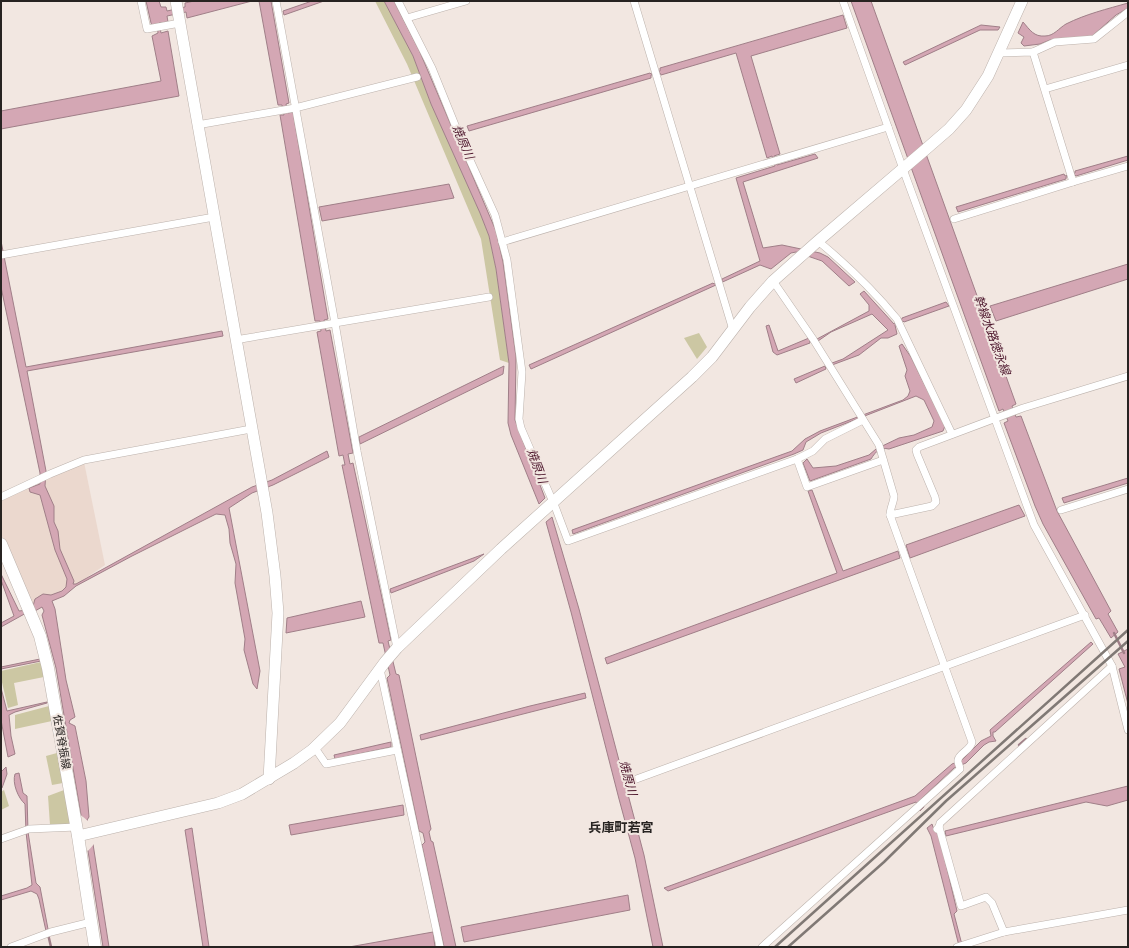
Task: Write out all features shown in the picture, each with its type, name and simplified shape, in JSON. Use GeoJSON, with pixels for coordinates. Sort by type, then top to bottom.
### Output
{"type":"FeatureCollection","features":[{"type":"Feature","properties":{"kind":"main road","name":"佐賀脊振線"},"geometry":{"type":"LineString","coordinates":[[1,544],[40,636],[50,676],[83,832],[91,922],[95,947]]}},
{"type":"Feature","properties":{"kind":"street"},"geometry":{"type":"LineString","coordinates":[[141,1],[147,29],[180,23]]}},
{"type":"Feature","properties":{"kind":"street"},"geometry":{"type":"LineString","coordinates":[[176,1],[262,486],[275,576],[277,599],[268,680],[266,763],[269,779]]}},
{"type":"Feature","properties":{"kind":"street"},"geometry":{"type":"LineString","coordinates":[[276,1],[357,451],[389,658],[397,750],[440,947]]}},
{"type":"Feature","properties":{"kind":"street"},"geometry":{"type":"LineString","coordinates":[[398,1],[432,68],[464,147],[495,215],[507,260],[522,372],[519,420],[568,541],[797,459],[813,451],[825,439],[863,420]]}},
{"type":"Feature","properties":{"kind":"street"},"geometry":{"type":"LineString","coordinates":[[407,18],[466,1]]}},
{"type":"Feature","properties":{"kind":"street"},"geometry":{"type":"LineString","coordinates":[[634,1],[733,330]]}},
{"type":"Feature","properties":{"kind":"street"},"geometry":{"type":"LineString","coordinates":[[843,1],[1034,525],[1112,666],[1128,730]]}},
{"type":"Feature","properties":{"kind":"street"},"geometry":{"type":"LineString","coordinates":[[1,839],[27,830],[83,832],[218,803],[242,794],[269,779],[315,748],[340,723],[389,658],[450,597],[692,378],[712,357],[750,307],[773,281],[805,252],[905,168],[949,128],[966,110],[988,76],[1000,53],[1022,1]]}},
{"type":"Feature","properties":{"kind":"street"},"geometry":{"type":"LineString","coordinates":[[1000,53],[1033,52],[1055,42],[1094,39],[1128,12]]}},
{"type":"Feature","properties":{"kind":"street"},"geometry":{"type":"LineString","coordinates":[[1033,52],[1073,181]]}},
{"type":"Feature","properties":{"kind":"street"},"geometry":{"type":"LineString","coordinates":[[1045,89],[1128,65]]}},
{"type":"Feature","properties":{"kind":"street"},"geometry":{"type":"LineString","coordinates":[[198,125],[295,108],[417,77]]}},
{"type":"Feature","properties":{"kind":"street"},"geometry":{"type":"LineString","coordinates":[[502,242],[888,127]]}},
{"type":"Feature","properties":{"kind":"street"},"geometry":{"type":"LineString","coordinates":[[954,218],[1073,181],[1128,166]]}},
{"type":"Feature","properties":{"kind":"street"},"geometry":{"type":"LineString","coordinates":[[3,254],[214,217]]}},
{"type":"Feature","properties":{"kind":"street"},"geometry":{"type":"LineString","coordinates":[[818,241],[885,304],[898,322],[952,434]]}},
{"type":"Feature","properties":{"kind":"street"},"geometry":{"type":"LineString","coordinates":[[762,947],[960,769],[958,757],[971,746],[972,742],[890,515],[894,496],[880,448],[813,339],[773,281]]}},
{"type":"Feature","properties":{"kind":"street"},"geometry":{"type":"LineString","coordinates":[[235,340],[489,297]]}},
{"type":"Feature","properties":{"kind":"street"},"geometry":{"type":"LineString","coordinates":[[890,515],[932,506],[936,502],[917,454],[916,450],[919,447],[995,418],[1128,376]]}},
{"type":"Feature","properties":{"kind":"street"},"geometry":{"type":"LineString","coordinates":[[1,497],[84,460],[251,429]]}},
{"type":"Feature","properties":{"kind":"street"},"geometry":{"type":"LineString","coordinates":[[797,459],[807,487],[883,460]]}},
{"type":"Feature","properties":{"kind":"street"},"geometry":{"type":"LineString","coordinates":[[1062,510],[1128,489]]}},
{"type":"Feature","properties":{"kind":"street"},"geometry":{"type":"LineString","coordinates":[[631,781],[1085,615]]}},
{"type":"Feature","properties":{"kind":"street"},"geometry":{"type":"LineString","coordinates":[[1004,932],[992,903],[986,897],[961,906],[938,828],[940,823],[1112,666]]}},
{"type":"Feature","properties":{"kind":"street"},"geometry":{"type":"LineString","coordinates":[[315,748],[326,764],[397,750]]}},
{"type":"Feature","properties":{"kind":"street"},"geometry":{"type":"LineString","coordinates":[[960,946],[1004,932],[1128,910]]}},
{"type":"Feature","properties":{"kind":"street"},"geometry":{"type":"LineString","coordinates":[[11,947],[48,933],[91,922]]}},
{"type":"Feature","properties":{"kind":"shaded area"},"geometry":{"type":"Polygon","coordinates":[[[146,1],[159,1],[161,7],[166,7],[167,11],[185,7],[185,3],[194,1],[252,1],[187,18],[186,12],[167,16],[168,22],[159,23],[161,33],[168,31],[179,96],[1,129],[1,111],[161,81],[152,36],[158,33],[157,24],[152,25],[151,23],[146,1]]]}},
{"type":"Feature","properties":{"kind":"shaded area"},"geometry":{"type":"Polygon","coordinates":[[[259,1],[271,1],[289,103],[286,104],[288,113],[293,112],[328,319],[324,320],[326,331],[330,330],[353,453],[348,454],[350,464],[353,463],[391,640],[388,641],[396,674],[399,675],[431,829],[429,832],[431,841],[433,842],[456,947],[444,947],[422,845],[425,842],[423,833],[419,831],[387,678],[390,675],[383,643],[379,643],[342,465],[345,465],[343,455],[339,456],[317,332],[321,331],[320,321],[315,321],[280,115],[284,115],[282,105],[278,105],[259,1]]]}},
{"type":"Feature","properties":{"kind":"shaded area"},"geometry":{"type":"Polygon","coordinates":[[[312,1],[324,1],[284,15],[283,11],[312,1]]]}},
{"type":"Feature","properties":{"kind":"shaded area"},"geometry":{"type":"Polygon","coordinates":[[[375,1],[384,1],[413,56],[431,104],[489,236],[496,269],[509,363],[500,360],[481,239],[407,64],[375,1]]]}},
{"type":"Feature","properties":{"kind":"shaded area"},"geometry":{"type":"Polygon","coordinates":[[[384,1],[394,1],[419,50],[496,231],[503,262],[516,357],[515,420],[545,498],[539,504],[511,435],[508,423],[509,363],[496,269],[489,236],[431,104],[413,56],[384,1]]]}},
{"type":"Feature","properties":{"kind":"shaded area"},"geometry":{"type":"Polygon","coordinates":[[[851,1],[871,1],[1016,404],[1012,406],[1016,417],[1021,416],[1057,511],[1111,611],[1108,614],[1118,632],[1111,638],[1099,618],[1096,619],[1043,524],[1035,506],[1004,423],[1008,421],[1003,409],[999,411],[851,1]]]}},
{"type":"Feature","properties":{"kind":"shaded area"},"geometry":{"type":"Polygon","coordinates":[[[1128,3],[1128,8],[1116,15],[1091,37],[1050,40],[1040,44],[1024,46],[1021,43],[1024,37],[1018,33],[1023,22],[1035,34],[1048,36],[1066,24],[1081,17],[1128,3]]]}},
{"type":"Feature","properties":{"kind":"shaded area"},"geometry":{"type":"Polygon","coordinates":[[[843,15],[847,28],[751,56],[780,154],[774,156],[777,165],[815,154],[818,158],[743,182],[763,248],[782,245],[820,253],[828,257],[855,282],[849,286],[822,261],[796,252],[791,253],[771,269],[760,265],[531,369],[529,365],[713,283],[722,281],[722,279],[760,261],[736,178],[775,166],[772,156],[767,158],[736,53],[661,75],[660,73],[651,75],[651,78],[469,131],[467,126],[650,73],[651,74],[660,71],[660,68],[843,15]]]}},
{"type":"Feature","properties":{"kind":"shaded area"},"geometry":{"type":"Polygon","coordinates":[[[981,25],[1000,27],[998,30],[980,30],[905,65],[903,62],[981,25]]]}},
{"type":"Feature","properties":{"kind":"shaded area"},"geometry":{"type":"Polygon","coordinates":[[[1128,156],[1128,160],[1076,176],[1066,177],[1066,179],[958,212],[956,207],[1064,174],[1065,176],[1075,173],[1075,171],[1128,156]]]}},
{"type":"Feature","properties":{"kind":"shaded area"},"geometry":{"type":"Polygon","coordinates":[[[449,184],[454,198],[322,221],[319,207],[449,184]]]}},
{"type":"Feature","properties":{"kind":"shaded area"},"geometry":{"type":"Polygon","coordinates":[[[1,241],[26,367],[222,331],[223,336],[27,371],[46,471],[45,486],[54,506],[54,522],[58,531],[60,549],[74,581],[73,584],[76,584],[252,487],[272,480],[327,451],[329,457],[273,485],[252,493],[229,508],[260,671],[257,689],[253,684],[244,650],[245,639],[235,583],[236,564],[230,543],[229,529],[225,515],[216,514],[132,556],[76,586],[64,596],[52,601],[55,609],[66,680],[75,717],[70,720],[69,723],[75,726],[86,781],[89,817],[87,820],[93,844],[109,947],[103,947],[88,851],[89,849],[83,817],[81,815],[56,668],[42,615],[44,611],[42,607],[35,611],[33,606],[35,599],[43,594],[51,595],[62,591],[66,587],[67,579],[55,550],[40,495],[30,492],[29,488],[40,484],[40,473],[1,287],[1,241]]]}},
{"type":"Feature","properties":{"kind":"shaded area"},"geometry":{"type":"Polygon","coordinates":[[[1128,264],[1128,279],[996,321],[990,306],[1128,264]]]}},
{"type":"Feature","properties":{"kind":"shaded area"},"geometry":{"type":"Polygon","coordinates":[[[864,291],[894,324],[902,318],[946,302],[949,306],[895,325],[897,334],[888,338],[881,338],[859,355],[832,365],[832,363],[843,359],[888,330],[872,314],[831,332],[818,341],[817,339],[869,311],[869,305],[860,294],[864,291]]]}},
{"type":"Feature","properties":{"kind":"shaded area"},"geometry":{"type":"Polygon","coordinates":[[[769,325],[778,351],[809,338],[810,343],[777,355],[773,352],[766,326],[769,325]]]}},
{"type":"Feature","properties":{"kind":"shaded area"},"geometry":{"type":"Polygon","coordinates":[[[699,333],[707,347],[697,359],[684,338],[699,333]]]}},
{"type":"Feature","properties":{"kind":"shaded area"},"geometry":{"type":"Polygon","coordinates":[[[902,344],[911,357],[945,426],[943,431],[889,449],[881,449],[871,459],[810,481],[803,463],[807,459],[813,468],[836,466],[869,455],[876,449],[899,438],[914,435],[932,427],[934,421],[924,400],[916,396],[821,433],[806,442],[803,450],[794,454],[573,534],[572,530],[792,451],[805,439],[820,431],[903,400],[908,396],[910,391],[905,376],[907,370],[899,346],[902,344]]]}},
{"type":"Feature","properties":{"kind":"shaded area"},"geometry":{"type":"Polygon","coordinates":[[[504,366],[503,374],[360,444],[359,437],[504,366]]]}},
{"type":"Feature","properties":{"kind":"shaded area"},"geometry":{"type":"Polygon","coordinates":[[[825,366],[826,369],[796,383],[794,379],[825,366]]]}},
{"type":"Feature","properties":{"kind":"shaded area"},"geometry":{"type":"Polygon","coordinates":[[[84,462],[105,565],[64,593],[32,605],[1,534],[1,501],[84,462]]]}},
{"type":"Feature","properties":{"kind":"shaded area"},"geometry":{"type":"Polygon","coordinates":[[[1128,478],[1128,483],[1064,503],[1062,498],[1128,478]]]}},
{"type":"Feature","properties":{"kind":"shaded area"},"geometry":{"type":"Polygon","coordinates":[[[812,490],[843,571],[898,551],[900,558],[607,664],[605,658],[837,573],[808,491],[812,490]]]}},
{"type":"Feature","properties":{"kind":"shaded area"},"geometry":{"type":"Polygon","coordinates":[[[1019,505],[1025,516],[910,558],[906,545],[1019,505]]]}},
{"type":"Feature","properties":{"kind":"shaded area"},"geometry":{"type":"Polygon","coordinates":[[[552,517],[579,609],[644,855],[663,947],[653,947],[635,858],[546,522],[552,517]]]}},
{"type":"Feature","properties":{"kind":"shaded area"},"geometry":{"type":"Polygon","coordinates":[[[484,554],[474,561],[391,593],[390,589],[484,554]]]}},
{"type":"Feature","properties":{"kind":"shaded area"},"geometry":{"type":"Polygon","coordinates":[[[1,574],[19,611],[27,610],[28,612],[1,627],[1,623],[14,616],[1,580],[1,574]]]}},
{"type":"Feature","properties":{"kind":"shaded area"},"geometry":{"type":"Polygon","coordinates":[[[361,601],[365,617],[286,633],[287,618],[361,601]]]}},
{"type":"Feature","properties":{"kind":"shaded area"},"geometry":{"type":"Polygon","coordinates":[[[1091,642],[1093,644],[995,732],[993,732],[993,736],[996,741],[989,742],[984,745],[966,763],[954,768],[921,799],[924,807],[920,811],[916,802],[668,891],[664,888],[915,796],[952,764],[962,760],[981,741],[991,736],[990,730],[1091,642]]]}},
{"type":"Feature","properties":{"kind":"shaded area"},"geometry":{"type":"Polygon","coordinates":[[[1128,649],[1128,704],[1119,669],[1125,667],[1118,654],[1128,649]]]}},
{"type":"Feature","properties":{"kind":"shaded area"},"geometry":{"type":"Polygon","coordinates":[[[40,659],[41,661],[1,669],[1,667],[40,659]]]}},
{"type":"Feature","properties":{"kind":"shaded area"},"geometry":{"type":"Polygon","coordinates":[[[41,662],[44,677],[14,683],[18,705],[8,708],[1,678],[1,671],[41,662]]]}},
{"type":"Feature","properties":{"kind":"shaded area"},"geometry":{"type":"Polygon","coordinates":[[[1,688],[7,711],[47,702],[9,715],[11,736],[15,754],[8,757],[1,720],[1,688]]]}},
{"type":"Feature","properties":{"kind":"shaded area"},"geometry":{"type":"Polygon","coordinates":[[[585,693],[586,698],[421,740],[420,735],[585,693]]]}},
{"type":"Feature","properties":{"kind":"shaded area"},"geometry":{"type":"Polygon","coordinates":[[[49,706],[52,721],[15,729],[15,715],[49,706]]]}},
{"type":"Feature","properties":{"kind":"shaded area"},"geometry":{"type":"Polygon","coordinates":[[[391,742],[391,747],[335,759],[334,755],[391,742]]]}},
{"type":"Feature","properties":{"kind":"shaded area"},"geometry":{"type":"Polygon","coordinates":[[[57,753],[63,783],[52,785],[46,756],[57,753]]]}},
{"type":"Feature","properties":{"kind":"shaded area"},"geometry":{"type":"Polygon","coordinates":[[[6,767],[7,774],[1,789],[1,772],[6,767]]]}},
{"type":"Feature","properties":{"kind":"shaded area"},"geometry":{"type":"Polygon","coordinates":[[[19,773],[23,793],[27,796],[28,832],[36,883],[40,887],[48,929],[46,931],[37,894],[31,891],[1,900],[1,896],[32,885],[26,832],[25,804],[18,794],[14,782],[15,774],[19,773]]]}},
{"type":"Feature","properties":{"kind":"shaded area"},"geometry":{"type":"Polygon","coordinates":[[[1128,786],[1128,800],[1107,806],[1086,802],[946,836],[945,831],[1128,786]]]}},
{"type":"Feature","properties":{"kind":"shaded area"},"geometry":{"type":"Polygon","coordinates":[[[4,790],[9,806],[1,810],[1,792],[4,790]]]}},
{"type":"Feature","properties":{"kind":"shaded area"},"geometry":{"type":"Polygon","coordinates":[[[64,790],[70,824],[50,825],[48,796],[64,790]]]}},
{"type":"Feature","properties":{"kind":"shaded area"},"geometry":{"type":"Polygon","coordinates":[[[403,805],[404,815],[291,835],[289,825],[403,805]]]}},
{"type":"Feature","properties":{"kind":"shaded area"},"geometry":{"type":"Polygon","coordinates":[[[932,824],[939,835],[957,911],[954,914],[961,941],[965,947],[960,947],[958,942],[931,836],[927,828],[932,824]]]}},
{"type":"Feature","properties":{"kind":"shaded area"},"geometry":{"type":"Polygon","coordinates":[[[192,828],[209,947],[203,947],[185,830],[192,828]]]}},
{"type":"Feature","properties":{"kind":"shaded area"},"geometry":{"type":"Polygon","coordinates":[[[628,895],[630,910],[464,942],[461,927],[628,895]]]}},
{"type":"Feature","properties":{"kind":"shaded area"},"geometry":{"type":"Polygon","coordinates":[[[433,932],[435,947],[349,947],[433,932]]]}},
{"type":"Feature","properties":{"kind":"pier"},"geometry":{"type":"Polygon","coordinates":[[[81,815],[89,822],[95,843],[88,851],[81,815]]]}},
{"type":"Feature","properties":{"kind":"waterway","name":"幹線水路徳永線"},"geometry":{"type":"LineString","coordinates":[[1114,633],[1124,653]]}},
{"type":"Feature","properties":{"kind":"waterway"},"geometry":{"type":"LineString","coordinates":[[1019,745],[1026,739]]}},
{"type":"Feature","properties":{"kind":"waterway"},"geometry":{"type":"LineString","coordinates":[[48,934],[51,947]]}},
{"type":"Feature","properties":{"kind":"railway"},"geometry":{"type":"LineString","coordinates":[[775,947],[1128,630]]}},
{"type":"Feature","properties":{"kind":"railway"},"geometry":{"type":"LineString","coordinates":[[788,947],[884,862],[946,801],[1128,641]]}},
{"type":"Feature","properties":{"kind":"district","name":"兵庫町若宮"},"geometry":{"type":"Point","coordinates":[621,827]}},
{"type":"Feature","properties":{"kind":"water label","name":"焼原川"},"geometry":{"type":"Point","coordinates":[463,142]}},
{"type":"Feature","properties":{"kind":"water label","name":"焼原川"},"geometry":{"type":"Point","coordinates":[537,466]}},
{"type":"Feature","properties":{"kind":"water label","name":"焼原川"},"geometry":{"type":"Point","coordinates":[628,778]}}]}
